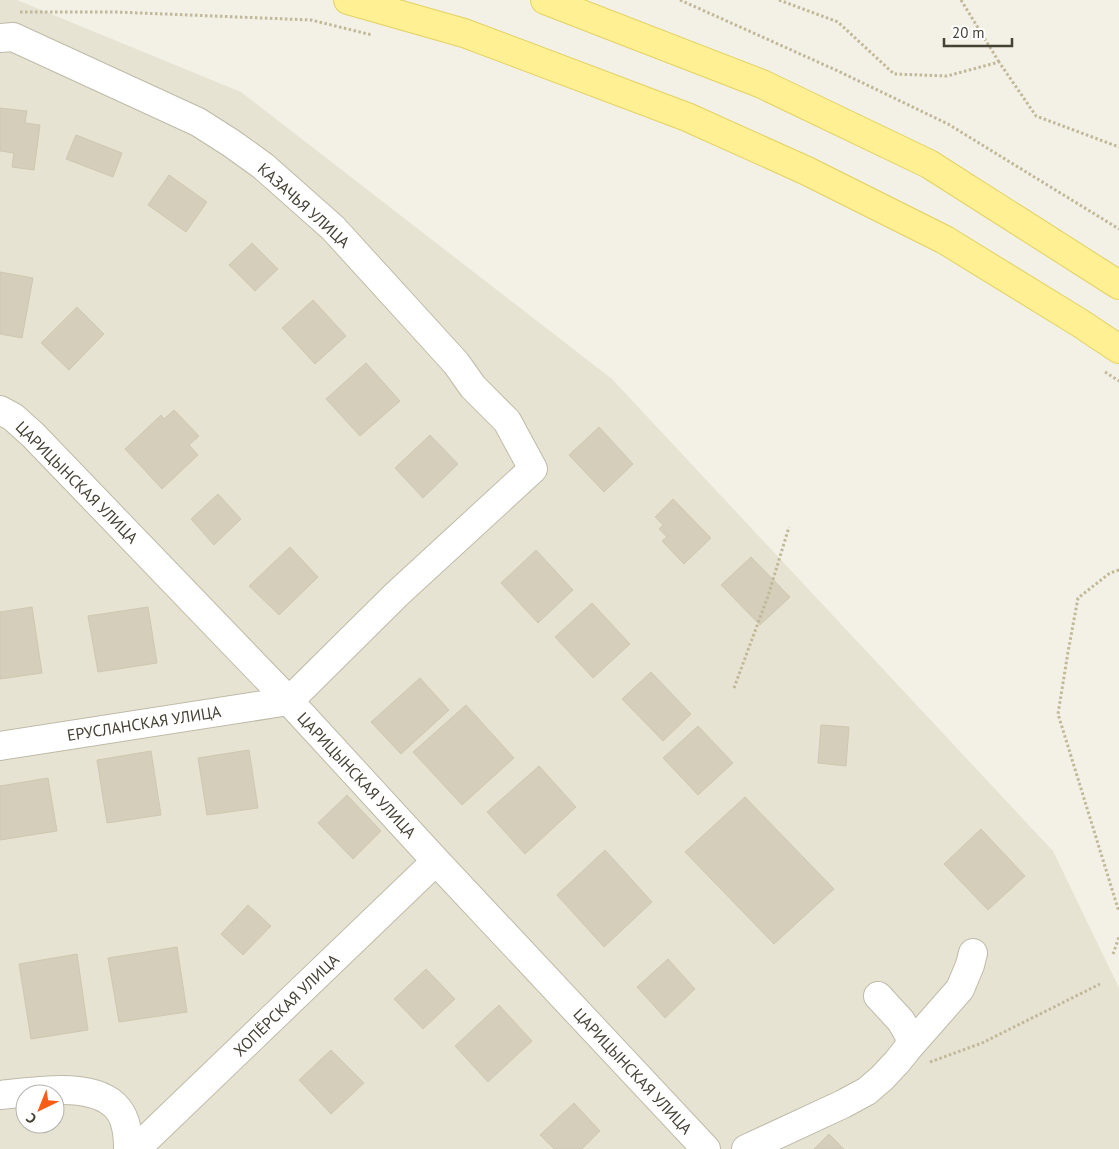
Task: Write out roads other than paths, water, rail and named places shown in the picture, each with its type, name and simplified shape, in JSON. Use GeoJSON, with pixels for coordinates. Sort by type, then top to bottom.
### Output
{"type":"FeatureCollection","features":[{"type":"Feature","properties":{"kind":"main road"},"geometry":{"type":"LineString","coordinates":[[348,0],[464,32],[687,117],[807,171],[945,240],[1080,323],[1111,360]]}},
{"type":"Feature","properties":{"kind":"main road"},"geometry":{"type":"LineString","coordinates":[[545,0],[762,84],[930,164],[1119,285]]}},
{"type":"Feature","properties":{"kind":"street","name":"КАЗАЧЬЯ УЛИЦА"},"geometry":{"type":"LineString","coordinates":[[0,38],[13,37],[198,122],[232,143],[263,166],[334,228],[456,363],[473,387],[507,421],[532,469],[397,594],[289,701]]}},
{"type":"Feature","properties":{"kind":"street","name":"ЦАРИЦЫНСКАЯ УЛИЦА"},"geometry":{"type":"LineString","coordinates":[[0,410],[33,435],[289,701],[706,1149]]}},
{"type":"Feature","properties":{"kind":"street","name":"ЕРУСЛАНСКАЯ УЛИЦА"},"geometry":{"type":"LineString","coordinates":[[0,746],[289,701]]}},
{"type":"Feature","properties":{"kind":"street","name":"ХОПЁРСКАЯ УЛИЦА"},"geometry":{"type":"LineString","coordinates":[[136,1149],[436,861]]}},
{"type":"Feature","properties":{"kind":"street"},"geometry":{"type":"LineString","coordinates":[[746,1149],[843,1104],[867,1091],[882,1078],[918,1056],[960,989],[973,953]]}},
{"type":"Feature","properties":{"kind":"street"},"geometry":{"type":"LineString","coordinates":[[878,996],[901,1020],[918,1056]]}},
{"type":"Feature","properties":{"kind":"street"},"geometry":{"type":"LineString","coordinates":[[0,1095],[56,1089],[97,1094],[113,1103],[119,1109],[124,1118],[128,1134],[128,1149]]}}]}
